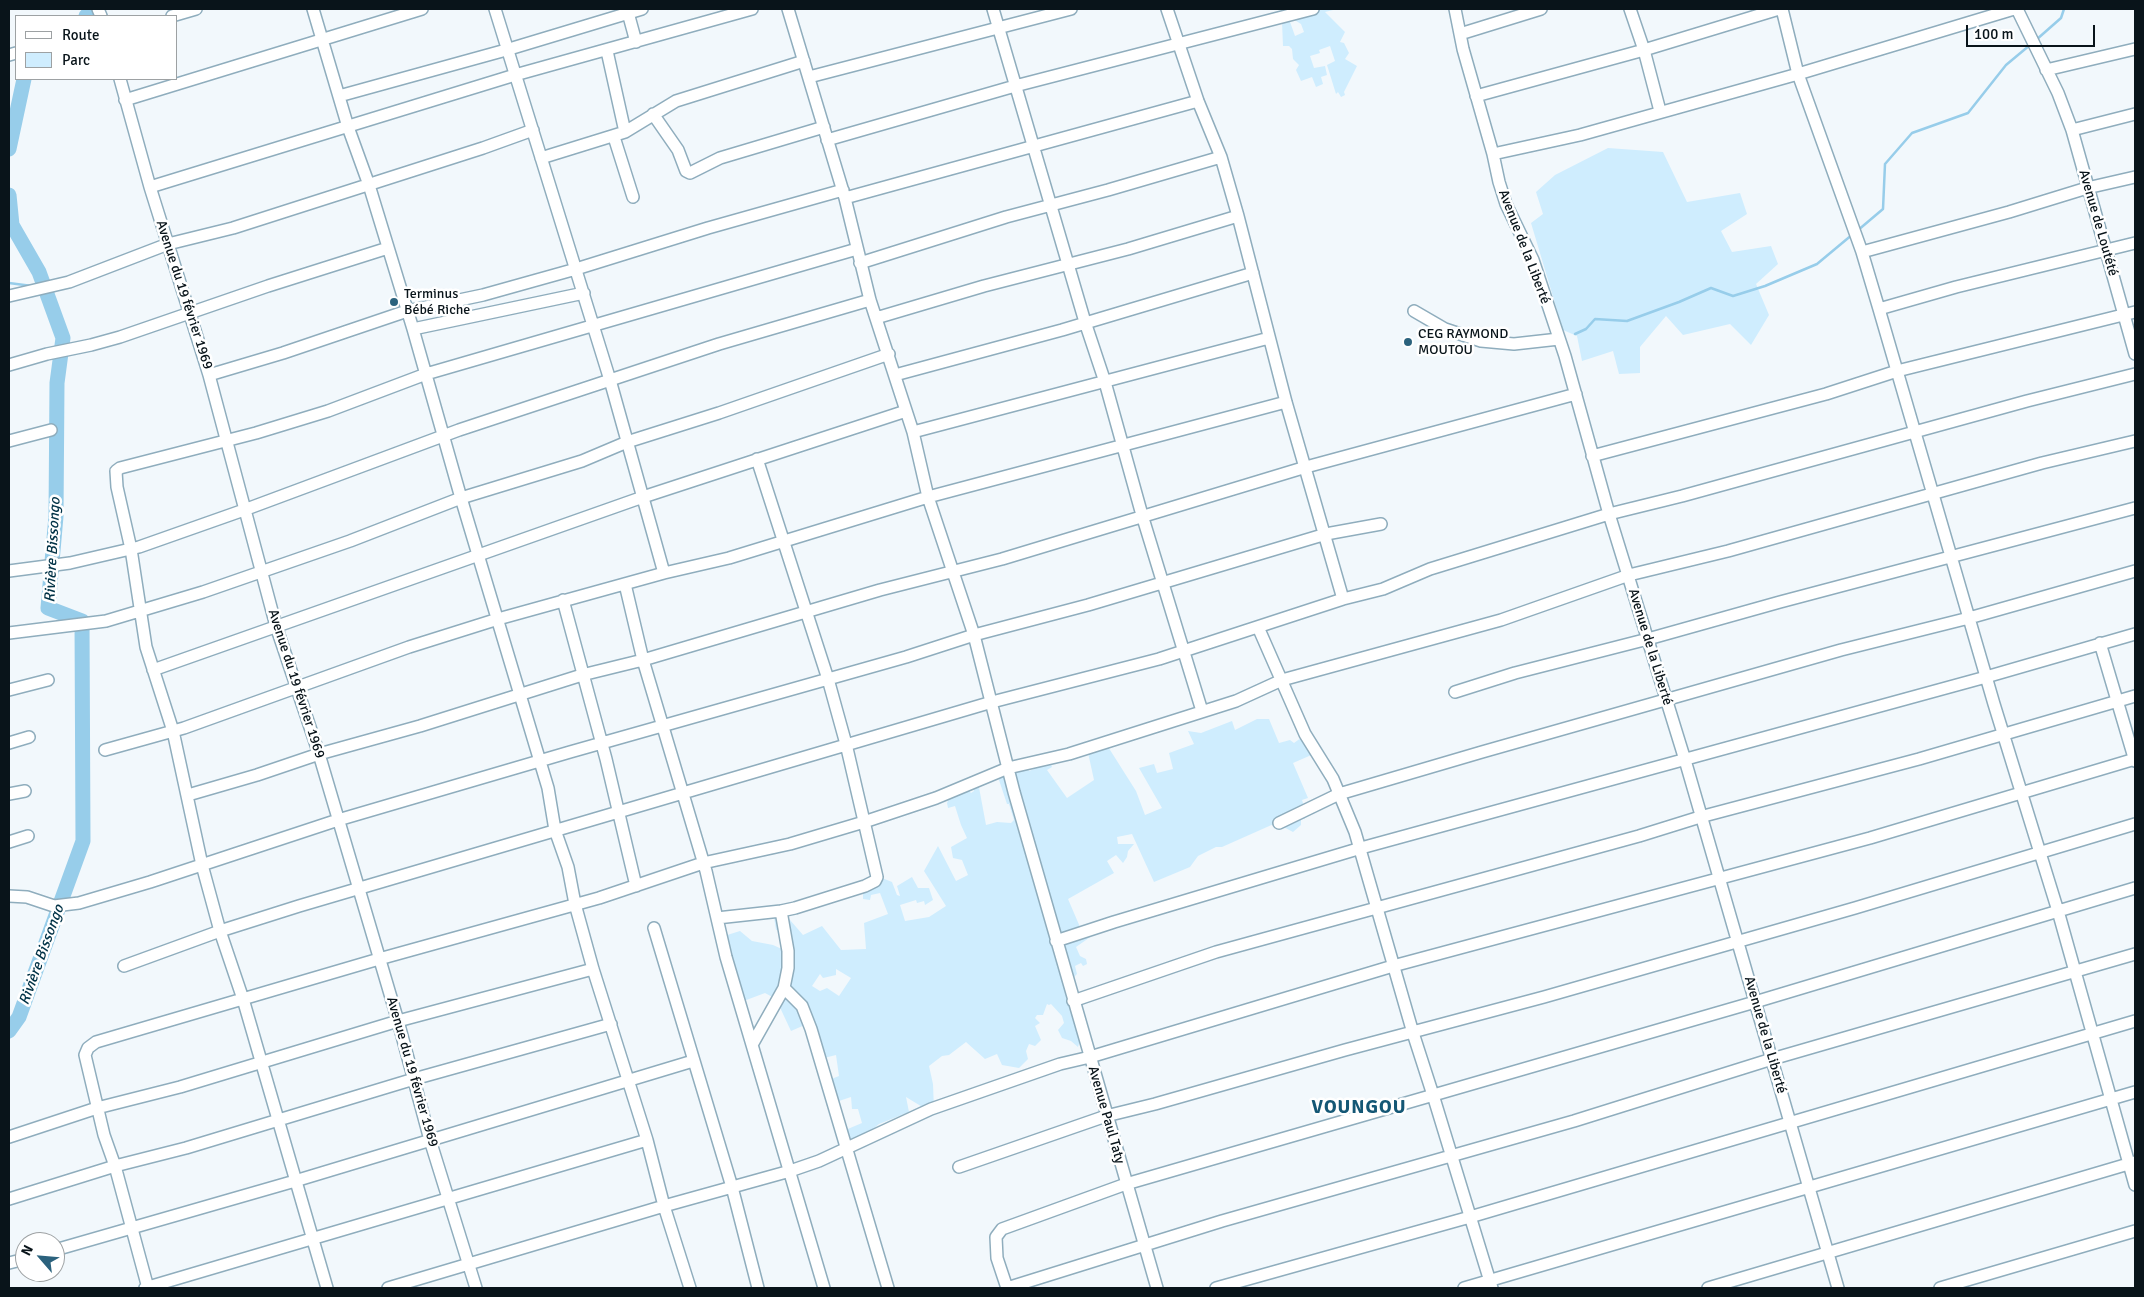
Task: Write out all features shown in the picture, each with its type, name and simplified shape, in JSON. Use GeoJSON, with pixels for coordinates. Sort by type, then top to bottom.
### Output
{"type":"FeatureCollection","features":[{"type":"Feature","properties":{"kind":"street"},"geometry":{"type":"LineString","coordinates":[[175,15],[196,9]]}},
{"type":"Feature","properties":{"kind":"street"},"geometry":{"type":"LineString","coordinates":[[313,9],[348,127],[369,185],[413,328],[443,437],[548,788],[555,830],[568,867],[575,904],[593,969],[647,1140],[687,1287]]}},
{"type":"Feature","properties":{"kind":"street"},"geometry":{"type":"LineString","coordinates":[[125,100],[422,9]]}},
{"type":"Feature","properties":{"kind":"street"},"geometry":{"type":"LineString","coordinates":[[495,9],[506,50],[584,292],[664,573]]}},
{"type":"Feature","properties":{"kind":"street"},"geometry":{"type":"LineString","coordinates":[[339,96],[506,50],[628,11],[642,9]]}},
{"type":"Feature","properties":{"kind":"street"},"geometry":{"type":"LineString","coordinates":[[150,187],[515,75],[607,51],[752,9]]}},
{"type":"Feature","properties":{"kind":"street","name":"Avenue Paul Taty"},"geometry":{"type":"LineString","coordinates":[[788,9],[844,194],[870,300],[913,432],[928,497],[974,635],[1008,768],[1056,941],[1157,1288]]}},
{"type":"Feature","properties":{"kind":"street"},"geometry":{"type":"LineString","coordinates":[[993,9],[1085,322],[1105,382],[1142,515],[1202,711]]}},
{"type":"Feature","properties":{"kind":"street"},"geometry":{"type":"LineString","coordinates":[[809,77],[1071,9]]}},
{"type":"Feature","properties":{"kind":"street"},"geometry":{"type":"LineString","coordinates":[[1166,9],[1198,101],[1221,157],[1286,402],[1344,599]]}},
{"type":"Feature","properties":{"kind":"street"},"geometry":{"type":"LineString","coordinates":[[827,140],[1015,86],[1313,9]]}},
{"type":"Feature","properties":{"kind":"street","name":"Avenue de la Liberté"},"geometry":{"type":"LineString","coordinates":[[1455,9],[1476,96],[1506,204],[1533,260],[1576,394],[1592,456],[1685,760],[1838,1288]]}},
{"type":"Feature","properties":{"kind":"street"},"geometry":{"type":"LineString","coordinates":[[1460,34],[1541,9]]}},
{"type":"Feature","properties":{"kind":"street"},"geometry":{"type":"LineString","coordinates":[[1630,9],[1644,50],[1660,111]]}},
{"type":"Feature","properties":{"kind":"street"},"geometry":{"type":"LineString","coordinates":[[1476,96],[1644,50],[1781,9],[1798,74],[1862,252],[1986,677],[2058,911],[2111,1100],[2132,1163],[2135,1185]]}},
{"type":"Feature","properties":{"kind":"street"},"geometry":{"type":"LineString","coordinates":[[1493,154],[1580,135],[1660,111],[1798,74],[2016,9]]}},
{"type":"Feature","properties":{"kind":"street","name":"Avenue de Loutété"},"geometry":{"type":"LineString","coordinates":[[2016,9],[2058,93],[2072,130],[2106,250],[2130,313],[2135,354]]}},
{"type":"Feature","properties":{"kind":"street"},"geometry":{"type":"LineString","coordinates":[[628,11],[636,42]]}},
{"type":"Feature","properties":{"kind":"street"},"geometry":{"type":"LineString","coordinates":[[2046,70],[2135,49]]}},
{"type":"Feature","properties":{"kind":"street"},"geometry":{"type":"LineString","coordinates":[[607,51],[625,132]]}},
{"type":"Feature","properties":{"kind":"street"},"geometry":{"type":"LineString","coordinates":[[541,158],[614,137],[685,98],[804,61]]}},
{"type":"Feature","properties":{"kind":"street","name":"Avenue du 19 février 1969"},"geometry":{"type":"LineString","coordinates":[[120,80],[150,187],[209,375],[276,626],[319,754],[398,1022],[430,1140],[476,1288]]}},
{"type":"Feature","properties":{"kind":"street"},"geometry":{"type":"LineString","coordinates":[[209,375],[283,353],[407,311],[483,295],[576,269],[708,228],[1034,147],[1198,101]]}},
{"type":"Feature","properties":{"kind":"street"},"geometry":{"type":"LineString","coordinates":[[653,114],[678,150],[686,171],[690,173],[720,158],[824,127]]}},
{"type":"Feature","properties":{"kind":"street"},"geometry":{"type":"LineString","coordinates":[[2072,130],[2135,114]]}},
{"type":"Feature","properties":{"kind":"street"},"geometry":{"type":"LineString","coordinates":[[9,296],[69,282],[168,244],[233,228],[533,130]]}},
{"type":"Feature","properties":{"kind":"street"},"geometry":{"type":"LineString","coordinates":[[614,137],[633,196]]}},
{"type":"Feature","properties":{"kind":"street"},"geometry":{"type":"LineString","coordinates":[[860,263],[1006,217],[1051,206],[1221,157]]}},
{"type":"Feature","properties":{"kind":"street"},"geometry":{"type":"LineString","coordinates":[[1862,252],[2009,212],[2087,188],[2135,177]]}},
{"type":"Feature","properties":{"kind":"street"},"geometry":{"type":"LineString","coordinates":[[876,318],[1128,249],[1238,216]]}},
{"type":"Feature","properties":{"kind":"street"},"geometry":{"type":"LineString","coordinates":[[1879,309],[1956,287],[2135,243]]}},
{"type":"Feature","properties":{"kind":"street"},"geometry":{"type":"LineString","coordinates":[[9,366],[47,354],[91,345],[190,311],[388,248]]}},
{"type":"Feature","properties":{"kind":"street"},"geometry":{"type":"LineString","coordinates":[[327,1288],[202,865],[188,795],[172,732],[146,647],[142,611],[115,477],[116,471],[328,411],[426,374],[856,249]]}},
{"type":"Feature","properties":{"kind":"street"},"geometry":{"type":"LineString","coordinates":[[896,375],[1253,274]]}},
{"type":"Feature","properties":{"kind":"street"},"geometry":{"type":"LineString","coordinates":[[413,328],[584,292]]}},
{"type":"Feature","properties":{"kind":"street"},"geometry":{"type":"LineString","coordinates":[[9,571],[70,563],[131,549],[244,510],[459,430],[719,344],[870,300]]}},
{"type":"Feature","properties":{"kind":"street"},"geometry":{"type":"LineString","coordinates":[[1414,311],[1445,329],[1481,341],[1514,344],[1559,339]]}},
{"type":"Feature","properties":{"kind":"street"},"geometry":{"type":"LineString","coordinates":[[1592,456],[1826,394],[1897,371],[2130,313]]}},
{"type":"Feature","properties":{"kind":"street"},"geometry":{"type":"LineString","coordinates":[[913,432],[1269,338]]}},
{"type":"Feature","properties":{"kind":"street"},"geometry":{"type":"LineString","coordinates":[[9,633],[106,621],[142,611],[350,541],[461,498],[582,461],[627,442],[719,413],[889,354]]}},
{"type":"Feature","properties":{"kind":"street"},"geometry":{"type":"LineString","coordinates":[[124,966],[220,931],[359,888],[992,702],[1183,651],[1344,599],[1383,589],[1430,569],[1609,514],[2027,401],[2135,374]]}},
{"type":"Feature","properties":{"kind":"street"},"geometry":{"type":"LineString","coordinates":[[188,795],[257,775],[319,754],[420,726],[582,676],[643,660],[806,611],[1002,559],[1142,515],[1306,467],[1427,436],[1576,394]]}},
{"type":"Feature","properties":{"kind":"street"},"geometry":{"type":"LineString","coordinates":[[105,750],[172,732],[409,647],[498,619],[664,573],[729,558],[928,497],[1286,402]]}},
{"type":"Feature","properties":{"kind":"street"},"geometry":{"type":"LineString","coordinates":[[153,670],[757,458],[906,411]]}},
{"type":"Feature","properties":{"kind":"street"},"geometry":{"type":"LineString","coordinates":[[9,441],[51,430]]}},
{"type":"Feature","properties":{"kind":"street"},"geometry":{"type":"LineString","coordinates":[[647,1140],[147,1288],[115,1166],[97,1108],[85,1056],[88,1048],[96,1042],[636,886],[703,862],[790,844],[864,822],[936,798],[1008,768],[1069,754],[1236,701],[1282,680],[1501,620],[1628,575],[1728,550],[2042,464],[2135,441]]}},
{"type":"Feature","properties":{"kind":"street"},"geometry":{"type":"LineString","coordinates":[[717,918],[781,911],[865,886],[876,881],[878,872],[828,679],[757,458]]}},
{"type":"Feature","properties":{"kind":"street"},"geometry":{"type":"LineString","coordinates":[[1455,692],[1515,673],[2135,508]]}},
{"type":"Feature","properties":{"kind":"street"},"geometry":{"type":"LineString","coordinates":[[9,896],[27,897],[54,906],[79,903],[338,820],[539,761],[828,679],[974,635],[1163,584],[1326,534],[1381,524]]}},
{"type":"Feature","properties":{"kind":"street"},"geometry":{"type":"LineString","coordinates":[[1279,823],[1339,794],[1666,699],[1841,650],[1969,618],[2135,571]]}},
{"type":"Feature","properties":{"kind":"street"},"geometry":{"type":"LineString","coordinates":[[625,584],[643,660],[703,862],[726,957],[824,1288]]}},
{"type":"Feature","properties":{"kind":"street"},"geometry":{"type":"LineString","coordinates":[[563,600],[636,886]]}},
{"type":"Feature","properties":{"kind":"street"},"geometry":{"type":"LineString","coordinates":[[1258,627],[1306,734],[1339,794],[1361,848],[1412,1033],[1452,1155],[1490,1285]]}},
{"type":"Feature","properties":{"kind":"street"},"geometry":{"type":"LineString","coordinates":[[1056,941],[1361,848],[1986,677],[2135,634]]}},
{"type":"Feature","properties":{"kind":"street"},"geometry":{"type":"LineString","coordinates":[[388,1288],[664,1206],[790,1171],[931,1109],[1060,1064],[1090,1057],[1393,966],[1719,879],[2022,794],[2135,760],[2100,643]]}},
{"type":"Feature","properties":{"kind":"street"},"geometry":{"type":"LineString","coordinates":[[9,690],[48,680]]}},
{"type":"Feature","properties":{"kind":"street"},"geometry":{"type":"LineString","coordinates":[[1073,1001],[1216,952],[1700,817],[1919,759],[2135,696]]}},
{"type":"Feature","properties":{"kind":"street"},"geometry":{"type":"LineString","coordinates":[[9,743],[29,737]]}},
{"type":"Feature","properties":{"kind":"street"},"geometry":{"type":"LineString","coordinates":[[9,794],[25,791]]}},
{"type":"Feature","properties":{"kind":"street"},"geometry":{"type":"LineString","coordinates":[[959,1167],[1106,1116],[1412,1033],[1738,941],[2135,824]]}},
{"type":"Feature","properties":{"kind":"street"},"geometry":{"type":"LineString","coordinates":[[9,842],[28,836]]}},
{"type":"Feature","properties":{"kind":"street"},"geometry":{"type":"LineString","coordinates":[[2135,888],[1754,1002],[1126,1184],[1002,1229],[996,1237],[997,1258],[1007,1288],[1222,1221],[1574,1121],[1772,1059],[2135,954]]}},
{"type":"Feature","properties":{"kind":"street"},"geometry":{"type":"LineString","coordinates":[[753,1043],[784,988],[788,968],[788,951],[781,911]]}},
{"type":"Feature","properties":{"kind":"street"},"geometry":{"type":"LineString","coordinates":[[654,928],[732,1187],[758,1288]]}},
{"type":"Feature","properties":{"kind":"street"},"geometry":{"type":"LineString","coordinates":[[9,1137],[97,1108],[260,1064],[398,1022],[593,969]]}},
{"type":"Feature","properties":{"kind":"street"},"geometry":{"type":"LineString","coordinates":[[784,988],[802,1006],[847,1147],[888,1288]]}},
{"type":"Feature","properties":{"kind":"street"},"geometry":{"type":"LineString","coordinates":[[1216,1288],[1470,1217],[2135,1020]]}},
{"type":"Feature","properties":{"kind":"street"},"geometry":{"type":"LineString","coordinates":[[9,1199],[115,1166],[414,1079],[611,1024]]}},
{"type":"Feature","properties":{"kind":"street"},"geometry":{"type":"LineString","coordinates":[[65,1247],[295,1181],[693,1061]]}},
{"type":"Feature","properties":{"kind":"street"},"geometry":{"type":"LineString","coordinates":[[1464,1288],[1490,1285],[1808,1186],[2135,1092]]}},
{"type":"Feature","properties":{"kind":"street"},"geometry":{"type":"LineString","coordinates":[[1708,1288],[2132,1163]]}},
{"type":"Feature","properties":{"kind":"street"},"geometry":{"type":"LineString","coordinates":[[1940,1288],[2135,1231]]}},
{"type":"Feature","properties":{"kind":"green space"},"geometry":{"type":"Polygon","coordinates":[[[1293,9],[1337,9],[1325,12],[1345,32],[1340,42],[1344,43],[1349,53],[1345,59],[1357,66],[1344,92],[1345,95],[1341,97],[1338,92],[1336,94],[1327,65],[1335,61],[1330,46],[1319,50],[1320,53],[1310,56],[1314,68],[1325,66],[1327,75],[1321,77],[1323,84],[1316,87],[1312,77],[1301,81],[1296,70],[1299,65],[1293,59],[1292,49],[1289,46],[1283,46],[1282,22],[1289,19],[1295,36],[1304,32],[1301,24],[1293,19],[1293,9]]]}},
{"type":"Feature","properties":{"kind":"green space"},"geometry":{"type":"Polygon","coordinates":[[[1608,148],[1663,152],[1687,202],[1740,193],[1747,214],[1721,231],[1732,252],[1771,246],[1778,264],[1756,284],[1769,315],[1751,345],[1730,324],[1683,335],[1666,316],[1640,347],[1640,373],[1619,374],[1613,351],[1582,361],[1577,336],[1563,330],[1531,223],[1543,214],[1536,192],[1555,175],[1608,148]]]}},
{"type":"Feature","properties":{"kind":"green space"},"geometry":{"type":"Polygon","coordinates":[[[1257,719],[1269,719],[1279,743],[1290,740],[1294,743],[1309,732],[1316,753],[1293,763],[1308,798],[1302,800],[1307,816],[1304,819],[1301,818],[1301,825],[1293,832],[1276,823],[1222,847],[1216,847],[1198,856],[1190,867],[1154,882],[1132,834],[1117,837],[1118,844],[1134,844],[1128,851],[1123,863],[1116,855],[1107,861],[1114,873],[1068,899],[1080,927],[1106,926],[1076,947],[1080,956],[1086,959],[1087,964],[1083,966],[1081,963],[1075,966],[1077,974],[1071,980],[1080,1040],[1078,1047],[1071,1041],[1062,1038],[1058,1030],[1064,1023],[1062,1016],[1051,1004],[1047,1004],[1043,1015],[1037,1015],[1035,1018],[1040,1023],[1035,1026],[1041,1040],[1035,1046],[1029,1044],[1026,1051],[1028,1059],[1019,1068],[1002,1065],[997,1054],[985,1059],[966,1042],[949,1055],[942,1056],[929,1066],[933,1084],[934,1110],[929,1111],[906,1097],[909,1112],[879,1124],[858,1141],[848,1142],[843,1131],[862,1123],[858,1109],[852,1109],[851,1097],[836,1102],[829,1080],[839,1076],[836,1055],[824,1058],[807,1024],[791,1031],[776,999],[765,993],[741,1002],[724,936],[740,931],[752,941],[773,945],[784,950],[781,929],[776,930],[774,917],[784,913],[803,935],[822,926],[841,950],[866,949],[864,923],[888,914],[880,893],[871,895],[870,900],[863,899],[863,888],[882,878],[892,882],[897,895],[900,896],[897,886],[912,877],[918,888],[929,888],[933,900],[925,905],[924,901],[917,903],[916,900],[900,905],[905,921],[929,917],[946,906],[924,871],[938,846],[956,881],[968,875],[962,860],[953,858],[951,847],[967,838],[955,806],[948,808],[947,803],[951,793],[958,795],[969,791],[971,793],[978,782],[986,825],[997,822],[1011,823],[1014,820],[997,774],[1015,778],[1015,768],[1027,765],[1029,771],[1034,769],[1030,763],[1049,759],[1052,767],[1047,770],[1067,798],[1094,780],[1087,748],[1105,742],[1136,791],[1145,815],[1162,808],[1139,768],[1154,764],[1157,773],[1173,769],[1169,753],[1194,744],[1188,731],[1201,733],[1232,721],[1235,730],[1257,719]],[[836,969],[836,975],[823,978],[820,974],[812,986],[820,991],[827,988],[839,996],[851,978],[836,969]]]}},
{"type":"Feature","properties":{"kind":"waterway","name":"Rivière Bissongo"},"geometry":{"type":"LineString","coordinates":[[87,15],[95,9]]}},
{"type":"Feature","properties":{"kind":"waterway"},"geometry":{"type":"LineString","coordinates":[[2036,40],[2061,18],[2064,9]]}},
{"type":"Feature","properties":{"kind":"waterway"},"geometry":{"type":"LineString","coordinates":[[1857,231],[1883,209],[1885,164],[1912,133],[1968,113],[2006,65],[2030,45]]}},
{"type":"Feature","properties":{"kind":"waterway","name":"Rivière Bissongo"},"geometry":{"type":"LineString","coordinates":[[9,149],[24,80]]}},
{"type":"Feature","properties":{"kind":"waterway","name":"Rivière Bissongo"},"geometry":{"type":"LineString","coordinates":[[9,195],[12,225],[39,272],[63,338],[57,383],[56,516],[48,608],[82,621],[83,841],[19,1017],[9,1031]]}},
{"type":"Feature","properties":{"kind":"waterway"},"geometry":{"type":"LineString","coordinates":[[1575,334],[1586,329],[1595,319],[1627,321],[1711,288],[1733,296],[1765,286],[1817,264],[1853,234]]}},
{"type":"Feature","properties":{"kind":"waterway"},"geometry":{"type":"LineString","coordinates":[[9,283],[32,286]]}},
{"type":"Feature","properties":{"kind":"place","name":"Terminus Bébé Riche"},"geometry":{"type":"Point","coordinates":[394,302]}},
{"type":"Feature","properties":{"kind":"place","name":"CEG RAYMOND MOUTOU"},"geometry":{"type":"Point","coordinates":[1408,342]}},
{"type":"Feature","properties":{"kind":"district","name":"VOUNGOU"},"geometry":{"type":"Point","coordinates":[1359,1108]}}]}
